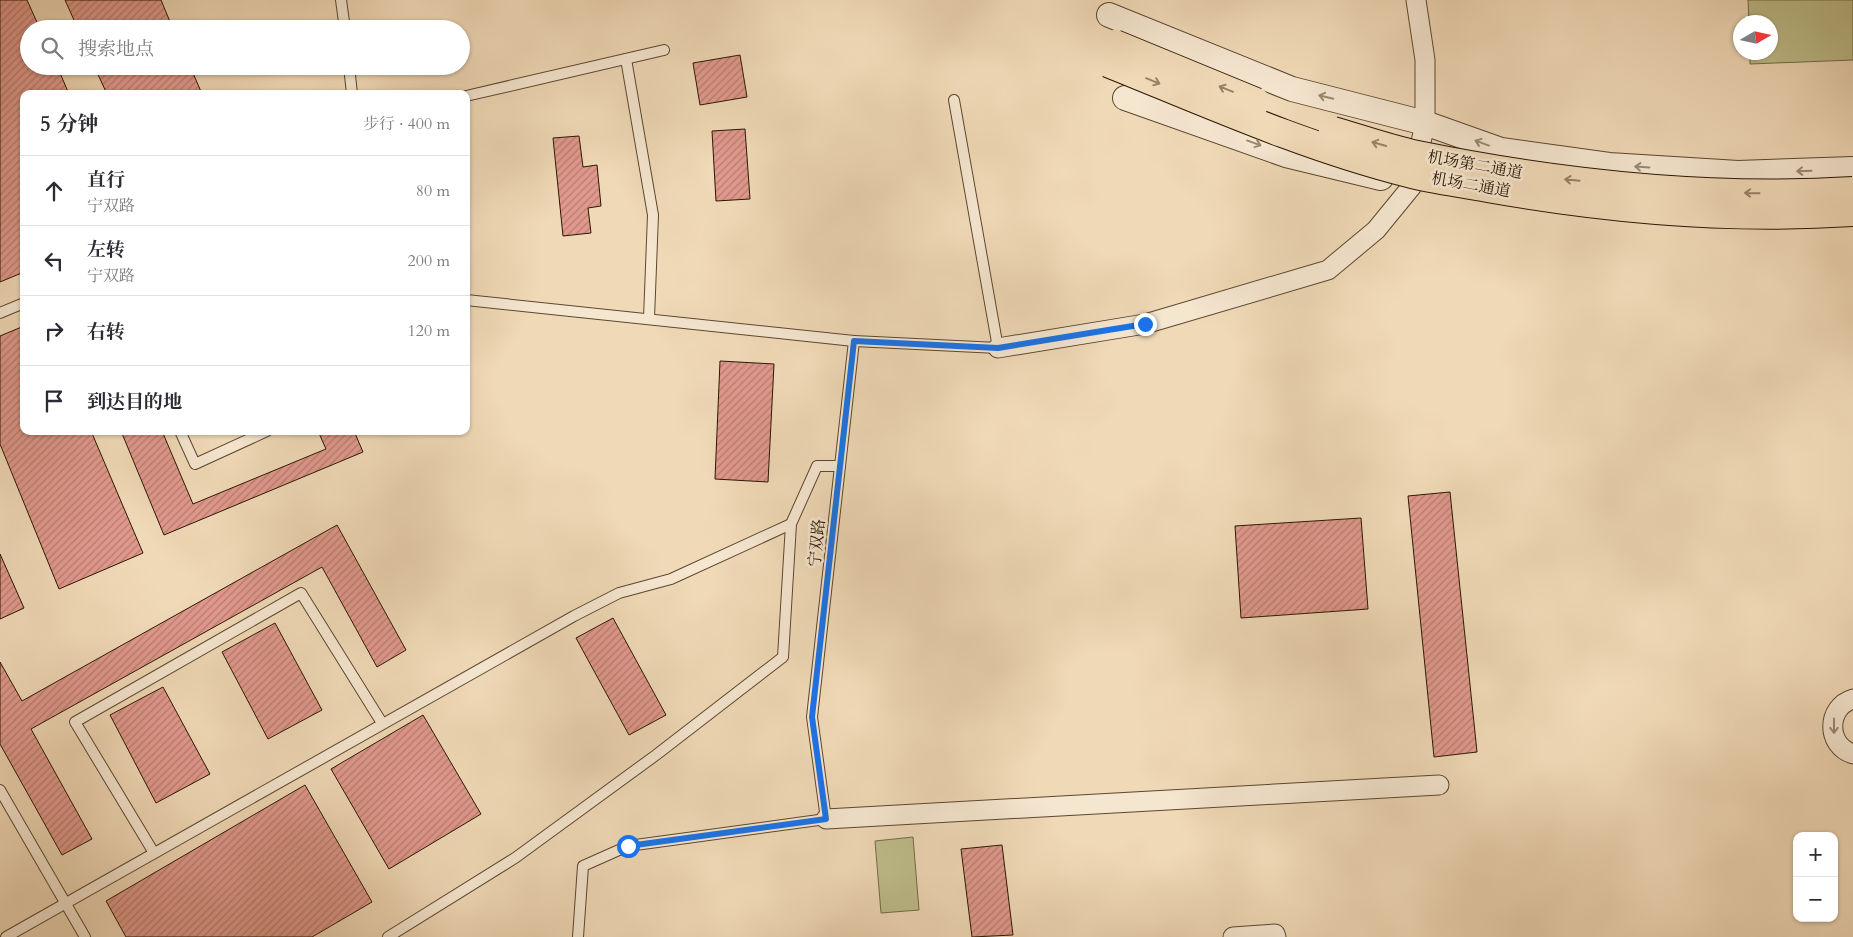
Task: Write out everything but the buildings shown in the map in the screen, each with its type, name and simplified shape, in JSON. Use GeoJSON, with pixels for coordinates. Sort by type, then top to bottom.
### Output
{"type":"FeatureCollection","features":[{"type":"Feature","properties":{"kind":"highway","name":"机场第二通道"},"geometry":{"type":"LineString","coordinates":[[1112,54],[1312,125],[1415,154],[1540,176],[1673,191],[1810,194],[1853,191]]}},
{"type":"Feature","properties":{"kind":"highway","name":"机场二通道"},"geometry":{"type":"LineString","coordinates":[[1112,54],[1307,142],[1409,174],[1536,197],[1668,211],[1811,214],[1853,212]]}},
{"type":"Feature","properties":{"kind":"street"},"geometry":{"type":"LineString","coordinates":[[998,348],[1145,324],[1328,270],[1376,230],[1412,186],[1425,123],[1425,60],[1416,0]]}},
{"type":"Feature","properties":{"kind":"street"},"geometry":{"type":"LineString","coordinates":[[1109,15],[1292,88],[1425,123],[1501,150],[1609,165],[1738,173],[1853,169]]}},
{"type":"Feature","properties":{"kind":"street"},"geometry":{"type":"LineString","coordinates":[[1125,98],[1286,155],[1412,186],[1498,201],[1697,219],[1853,216]]}},
{"type":"Feature","properties":{"kind":"street"},"geometry":{"type":"LineString","coordinates":[[1853,699],[1842,704],[1832,721],[1832,731],[1835,740],[1842,748],[1853,754]]}},
{"type":"Feature","properties":{"kind":"street"},"geometry":{"type":"LineString","coordinates":[[826,819],[1439,784]]}},
{"type":"Feature","properties":{"kind":"street"},"geometry":{"type":"LineString","coordinates":[[1233,937],[1276,934],[1276,937]]}},
{"type":"Feature","properties":{"kind":"lane"},"geometry":{"type":"LineString","coordinates":[[342,0],[344,20]]}},
{"type":"Feature","properties":{"kind":"lane"},"geometry":{"type":"LineString","coordinates":[[470,95],[664,50]]}},
{"type":"Feature","properties":{"kind":"lane"},"geometry":{"type":"LineString","coordinates":[[626,59],[653,214],[649,318]]}},
{"type":"Feature","properties":{"kind":"lane"},"geometry":{"type":"LineString","coordinates":[[350,75],[352,90]]}},
{"type":"Feature","properties":{"kind":"lane"},"geometry":{"type":"LineString","coordinates":[[470,300],[854,341],[998,348],[954,100]]}},
{"type":"Feature","properties":{"kind":"lane"},"geometry":{"type":"LineString","coordinates":[[0,313],[20,305]]}},
{"type":"Feature","properties":{"kind":"lane","name":"宁双路"},"geometry":{"type":"LineString","coordinates":[[826,819],[812,717],[854,341]]}},
{"type":"Feature","properties":{"kind":"lane"},"geometry":{"type":"LineString","coordinates":[[182,435],[195,464],[258,435]]}},
{"type":"Feature","properties":{"kind":"lane"},"geometry":{"type":"LineString","coordinates":[[388,937],[515,858],[656,755],[783,657],[791,524],[817,466],[840,466]]}},
{"type":"Feature","properties":{"kind":"lane"},"geometry":{"type":"LineString","coordinates":[[6,937],[574,616],[619,593],[671,579],[791,524]]}},
{"type":"Feature","properties":{"kind":"lane"},"geometry":{"type":"LineString","coordinates":[[154,853],[75,722],[301,593],[382,723]]}},
{"type":"Feature","properties":{"kind":"lane"},"geometry":{"type":"LineString","coordinates":[[0,790],[85,937]]}},
{"type":"Feature","properties":{"kind":"lane"},"geometry":{"type":"LineString","coordinates":[[578,937],[583,866],[628,846],[826,819]]}},
{"type":"Feature","properties":{"kind":"green space"},"geometry":{"type":"Polygon","coordinates":[[[1748,0],[1853,0],[1853,60],[1750,64],[1750,60],[1778,60],[1778,15],[1749,15],[1748,0]]]}},
{"type":"Feature","properties":{"kind":"green space"},"geometry":{"type":"Polygon","coordinates":[[[913,837],[919,910],[881,913],[875,841],[913,837]]]}},
{"type":"Feature","properties":{"kind":"route"},"geometry":{"type":"LineString","coordinates":[[628,846],[826,819],[812,717],[854,341],[998,348],[1145,324]]}}]}
